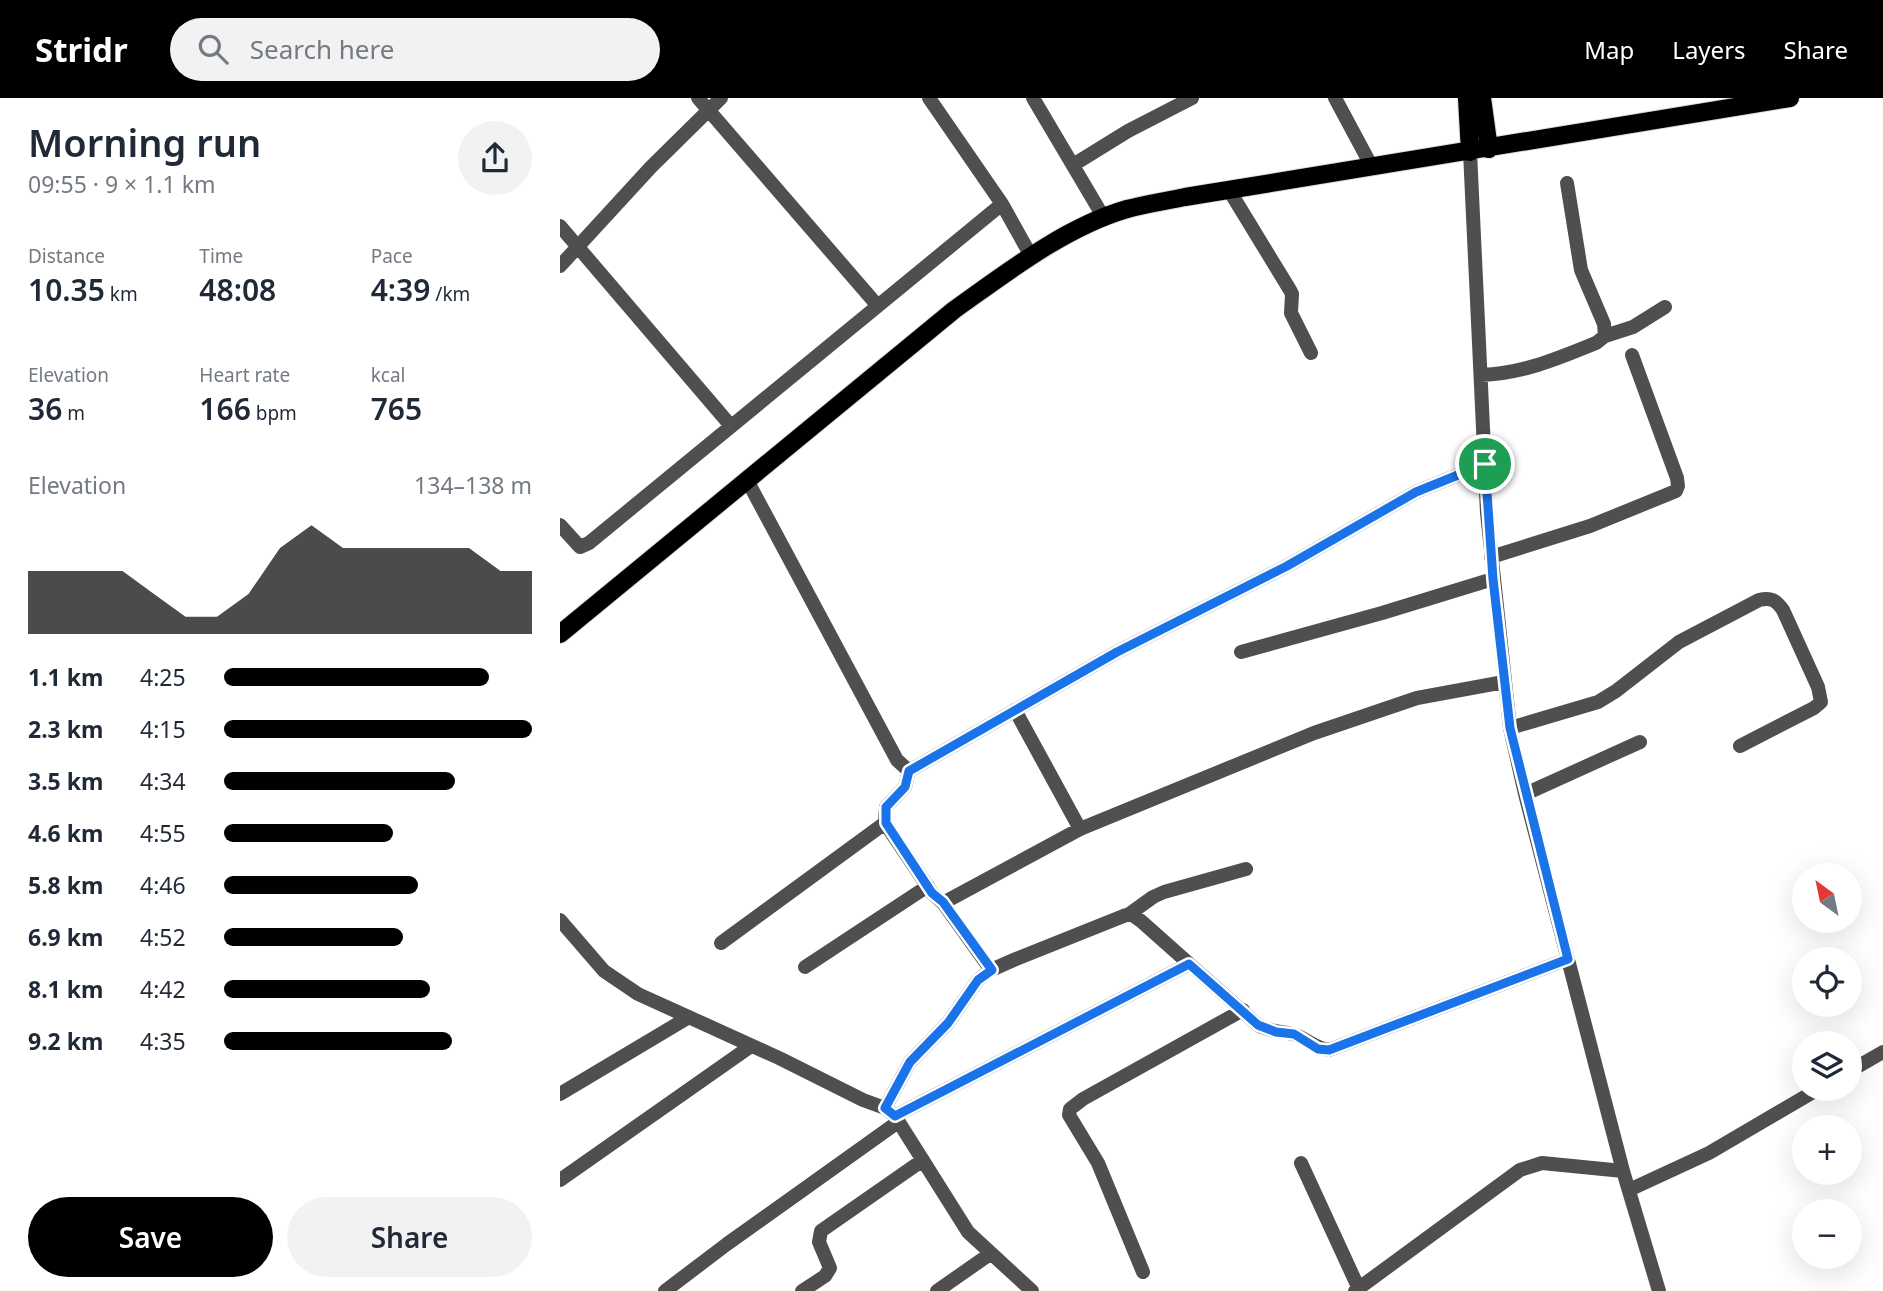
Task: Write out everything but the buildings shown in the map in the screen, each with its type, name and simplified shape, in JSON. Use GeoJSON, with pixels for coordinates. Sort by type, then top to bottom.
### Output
{"type":"FeatureCollection","features":[{"type":"Feature","properties":{"kind":"main road"},"geometry":{"type":"LineString","coordinates":[[1467,98],[1471,152]]}},
{"type":"Feature","properties":{"kind":"main road"},"geometry":{"type":"LineString","coordinates":[[1482,98],[1489,149]]}},
{"type":"Feature","properties":{"kind":"main road"},"geometry":{"type":"LineString","coordinates":[[560,634],[954,310],[1031,256],[1083,227],[1125,210],[1229,190],[1489,149],[1763,100],[1790,98]]}},
{"type":"Feature","properties":{"kind":"street"},"geometry":{"type":"LineString","coordinates":[[698,98],[877,305]]}},
{"type":"Feature","properties":{"kind":"street"},"geometry":{"type":"LineString","coordinates":[[560,266],[651,167],[721,98]]}},
{"type":"Feature","properties":{"kind":"street"},"geometry":{"type":"LineString","coordinates":[[929,98],[1002,204],[1031,256]]}},
{"type":"Feature","properties":{"kind":"street"},"geometry":{"type":"LineString","coordinates":[[1033,98],[1104,219]]}},
{"type":"Feature","properties":{"kind":"street"},"geometry":{"type":"LineString","coordinates":[[1073,165],[1128,131],[1192,98]]}},
{"type":"Feature","properties":{"kind":"street"},"geometry":{"type":"LineString","coordinates":[[1335,98],[1372,167]]}},
{"type":"Feature","properties":{"kind":"street"},"geometry":{"type":"LineString","coordinates":[[1471,152],[1491,557],[1510,728],[1623,1171],[1659,1291]]}},
{"type":"Feature","properties":{"kind":"street"},"geometry":{"type":"LineString","coordinates":[[1567,183],[1581,270],[1604,324],[1605,337]]}},
{"type":"Feature","properties":{"kind":"street"},"geometry":{"type":"LineString","coordinates":[[1229,190],[1290,290],[1293,298],[1291,313],[1311,353]]}},
{"type":"Feature","properties":{"kind":"street"},"geometry":{"type":"LineString","coordinates":[[560,525],[580,547],[589,543],[1002,204]]}},
{"type":"Feature","properties":{"kind":"street"},"geometry":{"type":"LineString","coordinates":[[560,226],[731,426]]}},
{"type":"Feature","properties":{"kind":"street"},"geometry":{"type":"LineString","coordinates":[[1481,375],[1505,374],[1532,368],[1633,327],[1665,307]]}},
{"type":"Feature","properties":{"kind":"street"},"geometry":{"type":"LineString","coordinates":[[1491,557],[1590,526],[1676,491],[1677,478],[1632,355]]}},
{"type":"Feature","properties":{"kind":"street"},"geometry":{"type":"LineString","coordinates":[[992,970],[943,902],[928,886],[886,823],[886,807],[905,787],[909,771],[1117,652],[1287,566],[1416,492],[1485,464]]}},
{"type":"Feature","properties":{"kind":"street"},"geometry":{"type":"LineString","coordinates":[[747,480],[897,760],[909,771]]}},
{"type":"Feature","properties":{"kind":"street"},"geometry":{"type":"LineString","coordinates":[[1241,652],[1493,579]]}},
{"type":"Feature","properties":{"kind":"street"},"geometry":{"type":"LineString","coordinates":[[1510,728],[1598,702],[1679,642],[1759,600],[1768,598],[1777,601],[1783,610],[1818,687],[1821,702],[1740,746]]}},
{"type":"Feature","properties":{"kind":"street"},"geometry":{"type":"LineString","coordinates":[[943,902],[1080,829],[1314,733],[1417,698],[1504,682]]}},
{"type":"Feature","properties":{"kind":"street"},"geometry":{"type":"LineString","coordinates":[[1016,710],[1080,829]]}},
{"type":"Feature","properties":{"kind":"street"},"geometry":{"type":"LineString","coordinates":[[1525,794],[1640,742]]}},
{"type":"Feature","properties":{"kind":"street"},"geometry":{"type":"LineString","coordinates":[[721,943],[886,823]]}},
{"type":"Feature","properties":{"kind":"street"},"geometry":{"type":"LineString","coordinates":[[893,1115],[910,1062],[948,1023],[978,980],[992,970],[1128,915],[1164,892],[1246,869]]}},
{"type":"Feature","properties":{"kind":"street"},"geometry":{"type":"LineString","coordinates":[[805,967],[928,886]]}},
{"type":"Feature","properties":{"kind":"street"},"geometry":{"type":"LineString","coordinates":[[1128,915],[1141,921],[1266,1030],[1294,1034],[1318,1049],[1329,1050],[1568,959]]}},
{"type":"Feature","properties":{"kind":"street"},"geometry":{"type":"LineString","coordinates":[[560,920],[604,971],[638,994],[893,1115],[968,1232],[1032,1291]]}},
{"type":"Feature","properties":{"kind":"street"},"geometry":{"type":"LineString","coordinates":[[665,1291],[893,1115],[1189,964]]}},
{"type":"Feature","properties":{"kind":"street"},"geometry":{"type":"LineString","coordinates":[[1143,1272],[1098,1163],[1069,1115],[1070,1110],[1083,1099],[1243,1010]]}},
{"type":"Feature","properties":{"kind":"street"},"geometry":{"type":"LineString","coordinates":[[560,1094],[689,1017]]}},
{"type":"Feature","properties":{"kind":"street"},"geometry":{"type":"LineString","coordinates":[[560,1180],[751,1046]]}},
{"type":"Feature","properties":{"kind":"street"},"geometry":{"type":"LineString","coordinates":[[1862,1064],[1883,1052]]}},
{"type":"Feature","properties":{"kind":"street"},"geometry":{"type":"LineString","coordinates":[[1629,1190],[1709,1153],[1798,1101]]}},
{"type":"Feature","properties":{"kind":"street"},"geometry":{"type":"LineString","coordinates":[[802,1291],[825,1276],[830,1268],[819,1242],[821,1231],[923,1160]]}},
{"type":"Feature","properties":{"kind":"street"},"geometry":{"type":"LineString","coordinates":[[1301,1163],[1357,1290],[1520,1170],[1542,1163],[1623,1171]]}},
{"type":"Feature","properties":{"kind":"street"},"geometry":{"type":"LineString","coordinates":[[937,1291],[990,1254]]}},
{"type":"Feature","properties":{"kind":"route"},"geometry":{"type":"LineString","coordinates":[[1485,464],[1493,579],[1510,728],[1568,959],[1329,1050],[1318,1049],[1294,1034],[1266,1030],[1189,964],[895,1116],[885,1108],[910,1062],[948,1023],[978,980],[992,970],[943,902],[932,893],[886,823],[886,807],[905,787],[909,771],[1117,652],[1287,566],[1416,492],[1485,464]]}}]}
